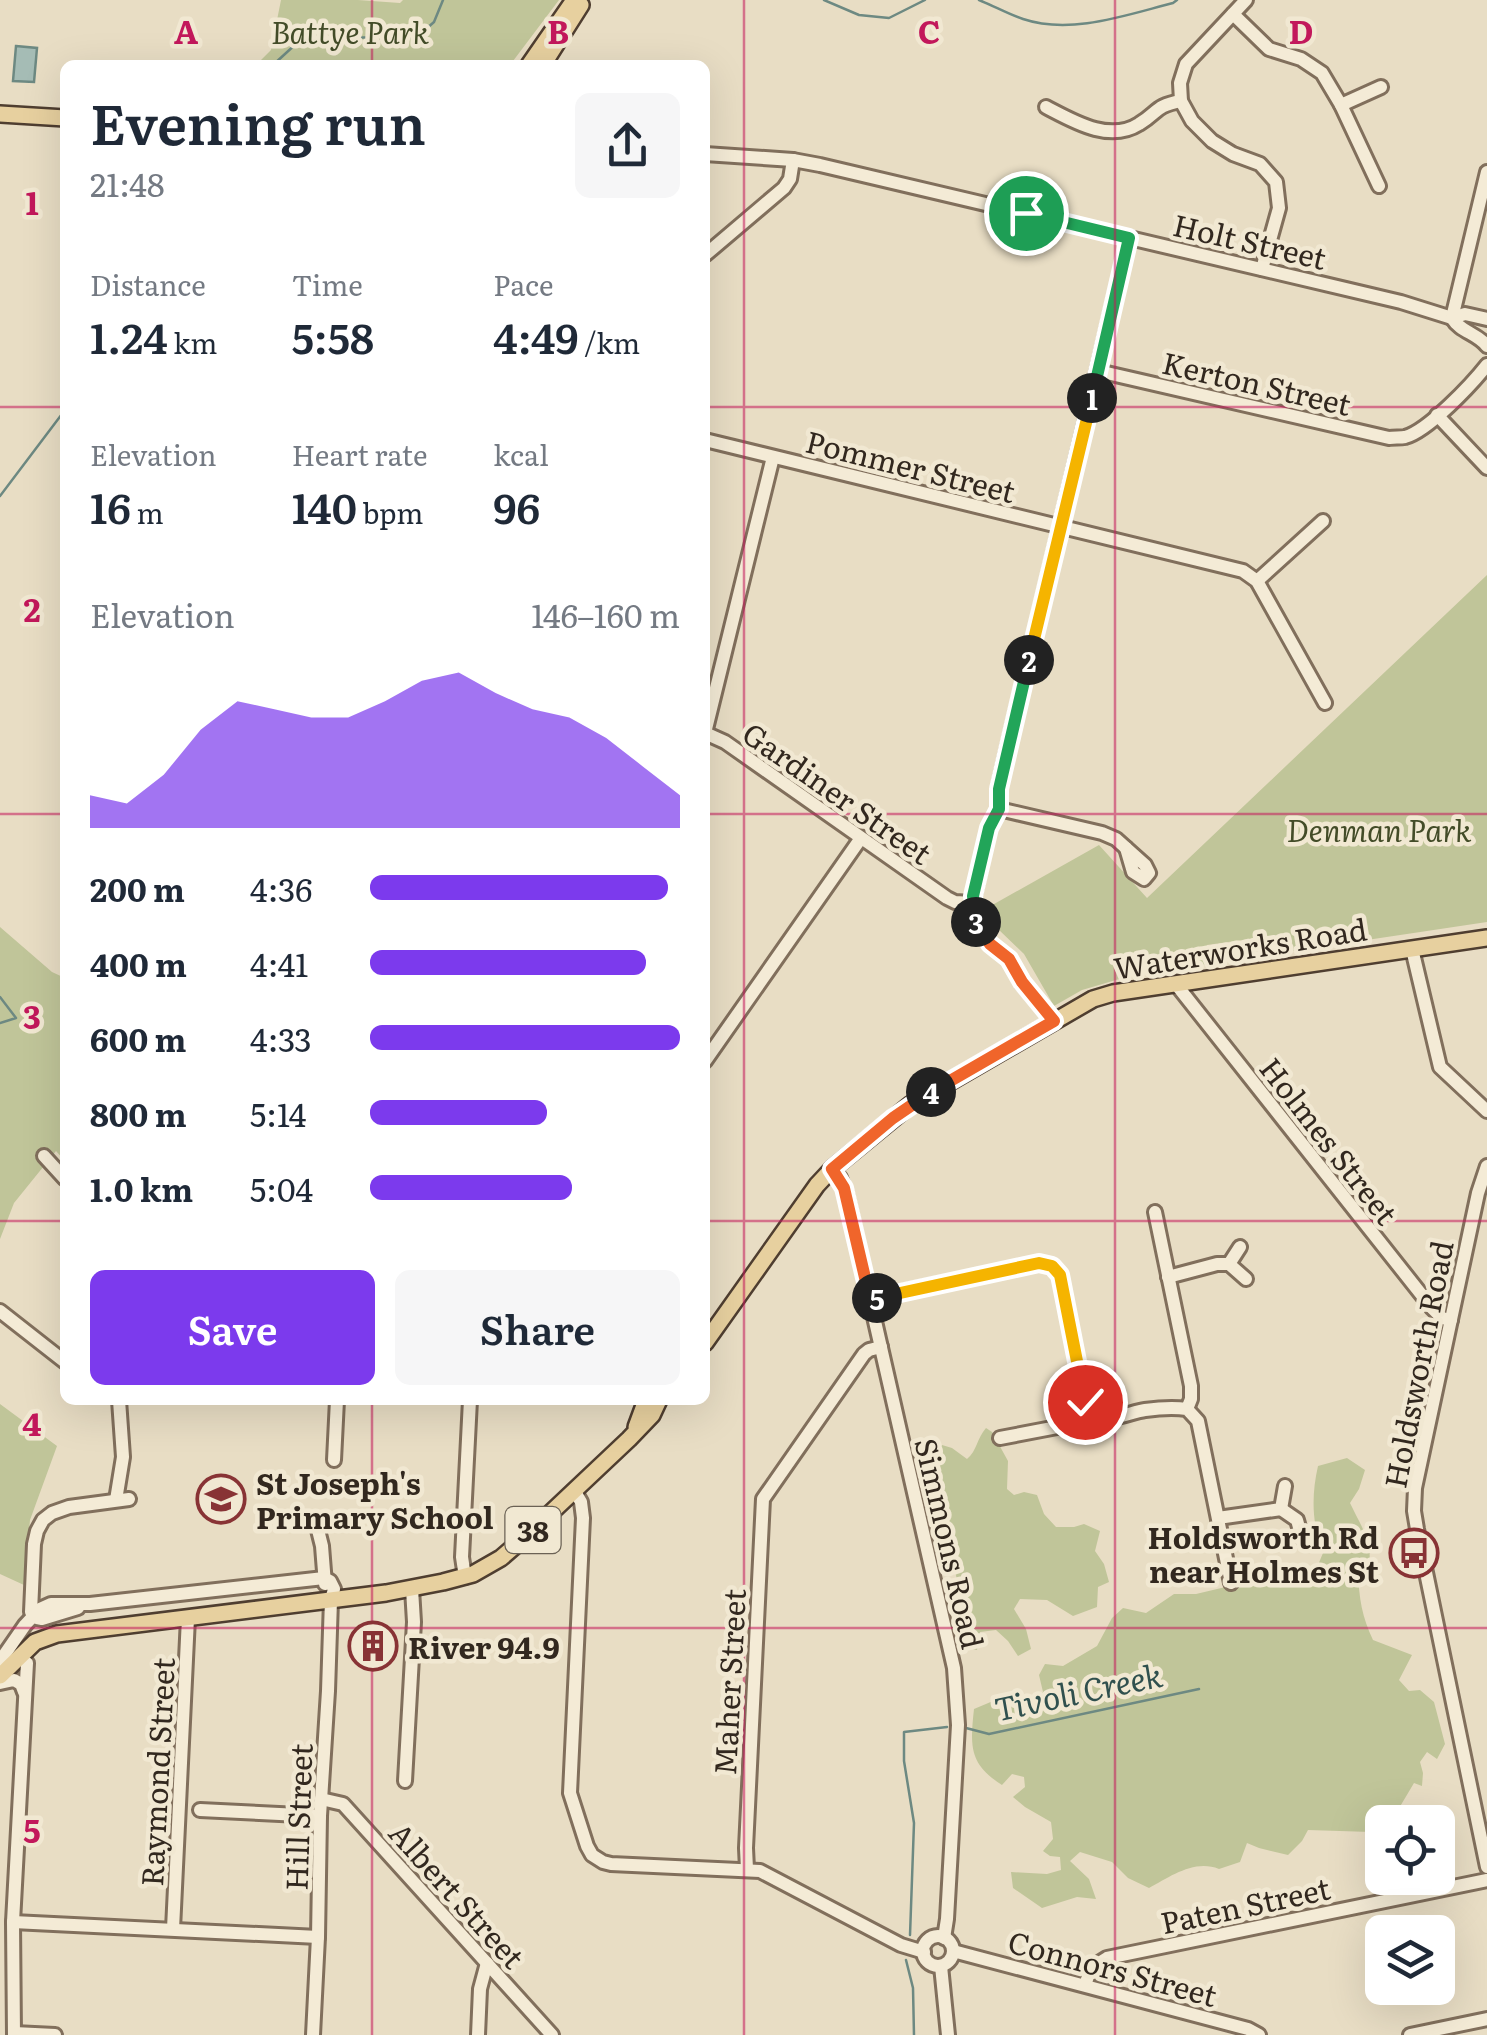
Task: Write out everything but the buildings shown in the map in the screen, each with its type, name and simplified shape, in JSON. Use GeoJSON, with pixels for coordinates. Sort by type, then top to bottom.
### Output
{"type":"FeatureCollection","features":[{"type":"Feature","properties":{"kind":"main road"},"geometry":{"type":"LineString","coordinates":[[532,60],[574,0]]}},
{"type":"Feature","properties":{"kind":"main road"},"geometry":{"type":"LineString","coordinates":[[546,60],[584,0]]}},
{"type":"Feature","properties":{"kind":"main road"},"geometry":{"type":"LineString","coordinates":[[0,114],[60,118]]}},
{"type":"Feature","properties":{"kind":"main road","name":"Waterworks Road"},"geometry":{"type":"LineString","coordinates":[[710,1333],[832,1169],[921,1098],[1106,994],[1487,938]]}},
{"type":"Feature","properties":{"kind":"main road","name":"38"},"geometry":{"type":"LineString","coordinates":[[632,1435],[644,1405]]}},
{"type":"Feature","properties":{"kind":"main road","name":"38"},"geometry":{"type":"LineString","coordinates":[[0,1680],[35,1642],[62,1632],[412,1589],[466,1576],[510,1551],[632,1435],[657,1405]]}},
{"type":"Feature","properties":{"kind":"street"},"geometry":{"type":"LineString","coordinates":[[1246,0],[1186,64],[1180,82],[1181,101],[1192,121],[1212,140],[1233,154],[1260,164],[1276,182],[1278,208],[1262,268]]}},
{"type":"Feature","properties":{"kind":"street"},"geometry":{"type":"LineString","coordinates":[[1232,14],[1269,49],[1301,59],[1322,73],[1341,104],[1379,186]]}},
{"type":"Feature","properties":{"kind":"street"},"geometry":{"type":"LineString","coordinates":[[1341,104],[1381,87]]}},
{"type":"Feature","properties":{"kind":"street"},"geometry":{"type":"LineString","coordinates":[[1046,108],[1102,132],[1124,131],[1140,124],[1164,104],[1181,101]]}},
{"type":"Feature","properties":{"kind":"street","name":"Holt Street"},"geometry":{"type":"LineString","coordinates":[[710,154],[820,164],[1262,268],[1452,318],[1468,314],[1487,319]]}},
{"type":"Feature","properties":{"kind":"street"},"geometry":{"type":"LineString","coordinates":[[710,251],[784,188],[793,160]]}},
{"type":"Feature","properties":{"kind":"street"},"geometry":{"type":"LineString","coordinates":[[1487,172],[1452,318],[1458,327],[1487,346]]}},
{"type":"Feature","properties":{"kind":"street"},"geometry":{"type":"LineString","coordinates":[[1054,1021],[1009,959],[981,933],[972,903],[989,828],[999,809],[1002,773],[1129,238]]}},
{"type":"Feature","properties":{"kind":"street"},"geometry":{"type":"LineString","coordinates":[[1487,365],[1437,416],[1487,468]]}},
{"type":"Feature","properties":{"kind":"street","name":"Kerton Street"},"geometry":{"type":"LineString","coordinates":[[1098,371],[1389,438],[1406,436],[1437,416]]}},
{"type":"Feature","properties":{"kind":"street","name":"Pommer Street"},"geometry":{"type":"LineString","coordinates":[[710,441],[1244,571],[1257,581]]}},
{"type":"Feature","properties":{"kind":"street"},"geometry":{"type":"LineString","coordinates":[[710,713],[773,457]]}},
{"type":"Feature","properties":{"kind":"street"},"geometry":{"type":"LineString","coordinates":[[1323,521],[1257,581],[1325,703]]}},
{"type":"Feature","properties":{"kind":"street","name":"Gardiner Street"},"geometry":{"type":"LineString","coordinates":[[710,735],[948,898],[972,903]]}},
{"type":"Feature","properties":{"kind":"street"},"geometry":{"type":"LineString","coordinates":[[999,809],[1102,833],[1126,848]]}},
{"type":"Feature","properties":{"kind":"street"},"geometry":{"type":"LineString","coordinates":[[710,1053],[861,838]]}},
{"type":"Feature","properties":{"kind":"street"},"geometry":{"type":"LineString","coordinates":[[1412,949],[1440,1066],[1487,1112]]}},
{"type":"Feature","properties":{"kind":"street","name":"Holmes Street"},"geometry":{"type":"LineString","coordinates":[[1175,983],[1432,1308],[1442,1318],[1451,1320]]}},
{"type":"Feature","properties":{"kind":"street"},"geometry":{"type":"LineString","coordinates":[[44,1156],[60,1174]]}},
{"type":"Feature","properties":{"kind":"street","name":"Holdsworth Road"},"geometry":{"type":"LineString","coordinates":[[1487,1166],[1415,1488],[1414,1511],[1487,1867]]}},
{"type":"Feature","properties":{"kind":"street","name":"Simmons Road"},"geometry":{"type":"LineString","coordinates":[[832,1169],[844,1188],[882,1347],[948,1638],[957,1694],[944,1938]]}},
{"type":"Feature","properties":{"kind":"street"},"geometry":{"type":"LineString","coordinates":[[1155,1212],[1191,1386],[1188,1409]]}},
{"type":"Feature","properties":{"kind":"street"},"geometry":{"type":"LineString","coordinates":[[1229,1264],[1240,1248]]}},
{"type":"Feature","properties":{"kind":"street"},"geometry":{"type":"LineString","coordinates":[[870,1299],[1039,1263],[1052,1266],[1060,1275],[1090,1412],[1106,1418],[1146,1410],[1188,1409],[1198,1420],[1231,1583]]}},
{"type":"Feature","properties":{"kind":"street"},"geometry":{"type":"LineString","coordinates":[[1168,1277],[1229,1264],[1246,1279]]}},
{"type":"Feature","properties":{"kind":"street"},"geometry":{"type":"LineString","coordinates":[[0,1312],[60,1358]]}},
{"type":"Feature","properties":{"kind":"street","name":"Maher Street"},"geometry":{"type":"LineString","coordinates":[[747,1869],[764,1498],[864,1354],[882,1347]]}},
{"type":"Feature","properties":{"kind":"street"},"geometry":{"type":"LineString","coordinates":[[54,1607],[42,1619],[30,1609],[35,1538],[52,1513],[122,1500],[119,1405]]}},
{"type":"Feature","properties":{"kind":"street"},"geometry":{"type":"LineString","coordinates":[[334,1460],[337,1405]]}},
{"type":"Feature","properties":{"kind":"street"},"geometry":{"type":"LineString","coordinates":[[466,1576],[462,1554],[470,1405]]}},
{"type":"Feature","properties":{"kind":"street"},"geometry":{"type":"LineString","coordinates":[[1000,1438],[1074,1424],[1090,1412]]}},
{"type":"Feature","properties":{"kind":"street"},"geometry":{"type":"LineString","coordinates":[[1281,1509],[1285,1486]]}},
{"type":"Feature","properties":{"kind":"street"},"geometry":{"type":"LineString","coordinates":[[574,1490],[583,1518],[570,1793],[587,1846],[597,1859],[612,1864],[760,1871],[913,1949],[932,1964],[942,1966],[950,1961],[953,1951],[944,1938],[913,1949]]}},
{"type":"Feature","properties":{"kind":"street"},"geometry":{"type":"LineString","coordinates":[[1218,1518],[1281,1509],[1297,1520],[1303,1542]]}},
{"type":"Feature","properties":{"kind":"street","name":"Hill Street"},"geometry":{"type":"LineString","coordinates":[[312,2035],[334,1589],[325,1579],[317,1526]]}},
{"type":"Feature","properties":{"kind":"street"},"geometry":{"type":"LineString","coordinates":[[33,1588],[38,1599],[54,1607],[325,1579],[338,1582],[354,1597]]}},
{"type":"Feature","properties":{"kind":"street"},"geometry":{"type":"LineString","coordinates":[[406,1781],[414,1622],[412,1589]]}},
{"type":"Feature","properties":{"kind":"street"},"geometry":{"type":"LineString","coordinates":[[54,1607],[62,1632]]}},
{"type":"Feature","properties":{"kind":"street"},"geometry":{"type":"LineString","coordinates":[[2,1656],[34,1615]]}},
{"type":"Feature","properties":{"kind":"street","name":"Raymond Street"},"geometry":{"type":"LineString","coordinates":[[173,1928],[188,1618]]}},
{"type":"Feature","properties":{"kind":"street"},"geometry":{"type":"LineString","coordinates":[[26,1663],[14,1922],[14,2034],[55,2035]]}},
{"type":"Feature","properties":{"kind":"street"},"geometry":{"type":"LineString","coordinates":[[0,1680],[16,1680],[24,1694]]}},
{"type":"Feature","properties":{"kind":"street","name":"Albert Street"},"geometry":{"type":"LineString","coordinates":[[321,1799],[343,1804],[552,2035]]}},
{"type":"Feature","properties":{"kind":"street"},"geometry":{"type":"LineString","coordinates":[[200,1810],[320,1816]]}},
{"type":"Feature","properties":{"kind":"street","name":"Paten Street"},"geometry":{"type":"LineString","coordinates":[[1085,1985],[1091,1968],[1108,1958],[1487,1880]]}},
{"type":"Feature","properties":{"kind":"street"},"geometry":{"type":"LineString","coordinates":[[14,1922],[318,1936]]}},
{"type":"Feature","properties":{"kind":"street","name":"Connors Street"},"geometry":{"type":"LineString","coordinates":[[953,1951],[1259,2035]]}},
{"type":"Feature","properties":{"kind":"street"},"geometry":{"type":"LineString","coordinates":[[478,2035],[480,1989],[487,1963]]}},
{"type":"Feature","properties":{"kind":"street"},"geometry":{"type":"LineString","coordinates":[[942,1966],[948,2035]]}},
{"type":"Feature","properties":{"kind":"street"},"geometry":{"type":"LineString","coordinates":[[1410,2035],[1487,2019]]}},
{"type":"Feature","properties":{"kind":"green space","name":"Battye Park"},"geometry":{"type":"Polygon","coordinates":[[[281,0],[559,0],[514,60],[261,60],[271,50],[281,0]]]}},
{"type":"Feature","properties":{"kind":"green space","name":"Denman Park"},"geometry":{"type":"Polygon","coordinates":[[[1487,575],[1487,922],[1133,975],[1082,990],[1054,1006],[1024,954],[998,929],[987,908],[1099,845],[1147,898],[1487,575]],[[1271,936],[1207,945],[1209,962],[1273,953],[1271,936]]]}},
{"type":"Feature","properties":{"kind":"green space"},"geometry":{"type":"Polygon","coordinates":[[[0,927],[60,976],[60,1155],[56,1151],[14,1203],[0,1239],[0,927]]]}},
{"type":"Feature","properties":{"kind":"green space"},"geometry":{"type":"Polygon","coordinates":[[[0,1404],[57,1446],[30,1520],[24,1585],[0,1574],[0,1404]]]}},
{"type":"Feature","properties":{"kind":"green space"},"geometry":{"type":"Polygon","coordinates":[[[986,1428],[1008,1461],[1007,1489],[1014,1495],[1037,1495],[1044,1514],[1056,1527],[1084,1524],[1100,1531],[1095,1551],[1109,1582],[1098,1587],[1097,1607],[1073,1616],[1047,1600],[1020,1599],[1014,1609],[1026,1629],[1031,1649],[1018,1656],[996,1630],[980,1632],[977,1650],[968,1648],[931,1455],[942,1445],[967,1459],[986,1428]]]}},
{"type":"Feature","properties":{"kind":"green space"},"geometry":{"type":"Polygon","coordinates":[[[1347,1458],[1365,1470],[1350,1503],[1369,1550],[1369,1568],[1358,1572],[1366,1623],[1373,1640],[1412,1655],[1399,1680],[1409,1691],[1420,1690],[1434,1702],[1445,1744],[1437,1759],[1427,1752],[1420,1762],[1422,1786],[1414,1783],[1401,1805],[1365,1805],[1365,1832],[1308,1830],[1288,1855],[1247,1843],[1240,1862],[1219,1869],[1191,1868],[1149,1888],[1128,1878],[1112,1862],[1080,1852],[1070,1861],[1089,1879],[1096,1899],[1077,1897],[1042,1908],[1013,1888],[1011,1872],[1047,1874],[1061,1870],[1060,1857],[1043,1851],[1053,1839],[1051,1822],[1013,1797],[1025,1787],[1024,1777],[1012,1774],[1002,1785],[983,1769],[972,1744],[974,1709],[993,1701],[1014,1708],[1036,1703],[1043,1692],[1039,1675],[1045,1664],[1063,1666],[1097,1646],[1112,1618],[1123,1608],[1146,1613],[1174,1594],[1196,1594],[1318,1565],[1323,1553],[1314,1510],[1318,1466],[1347,1458]]]}},
{"type":"Feature","properties":{"kind":"water"},"geometry":{"type":"Polygon","coordinates":[[[16,46],[37,48],[34,82],[13,81],[16,46]]]}},
{"type":"Feature","properties":{"kind":"waterway"},"geometry":{"type":"LineString","coordinates":[[278,60],[298,42],[311,38],[417,37],[434,22],[443,0]]}},
{"type":"Feature","properties":{"kind":"waterway"},"geometry":{"type":"LineString","coordinates":[[824,0],[859,15],[889,18],[925,0]]}},
{"type":"Feature","properties":{"kind":"waterway"},"geometry":{"type":"LineString","coordinates":[[979,0],[1023,19],[1060,25],[1118,18],[1177,0]]}},
{"type":"Feature","properties":{"kind":"waterway"},"geometry":{"type":"LineString","coordinates":[[0,496],[60,417]]}},
{"type":"Feature","properties":{"kind":"waterway"},"geometry":{"type":"LineString","coordinates":[[0,997],[16,1018],[0,1023]]}},
{"type":"Feature","properties":{"kind":"waterway","name":"Tivoli Creek"},"geometry":{"type":"LineString","coordinates":[[966,1728],[989,1734],[1199,1689]]}},
{"type":"Feature","properties":{"kind":"waterway","name":"Tivoli Creek"},"geometry":{"type":"LineString","coordinates":[[910,1935],[914,1823],[904,1761],[904,1732],[947,1727]]}},
{"type":"Feature","properties":{"kind":"waterway","name":"Tivoli Creek"},"geometry":{"type":"LineString","coordinates":[[906,1960],[913,1988],[914,2035]]}},
{"type":"Feature","properties":{"kind":"place","name":"St Joseph's Primary School"},"geometry":{"type":"Point","coordinates":[221,1499]}},
{"type":"Feature","properties":{"kind":"place","name":"Holdsworth Rd near Holmes St"},"geometry":{"type":"Point","coordinates":[1414,1553]}},
{"type":"Feature","properties":{"kind":"place","name":"River 94.9"},"geometry":{"type":"Point","coordinates":[373,1646]}},
{"type":"Feature","properties":{"kind":"route"},"geometry":{"type":"LineString","coordinates":[[1026,213],[1129,238],[1002,773],[999,809],[989,828],[973,896],[974,916],[981,933],[1009,959],[1054,1021],[921,1098],[832,1169],[844,1188],[870,1299],[1039,1263],[1052,1266],[1060,1275],[1085,1402]]}}]}
